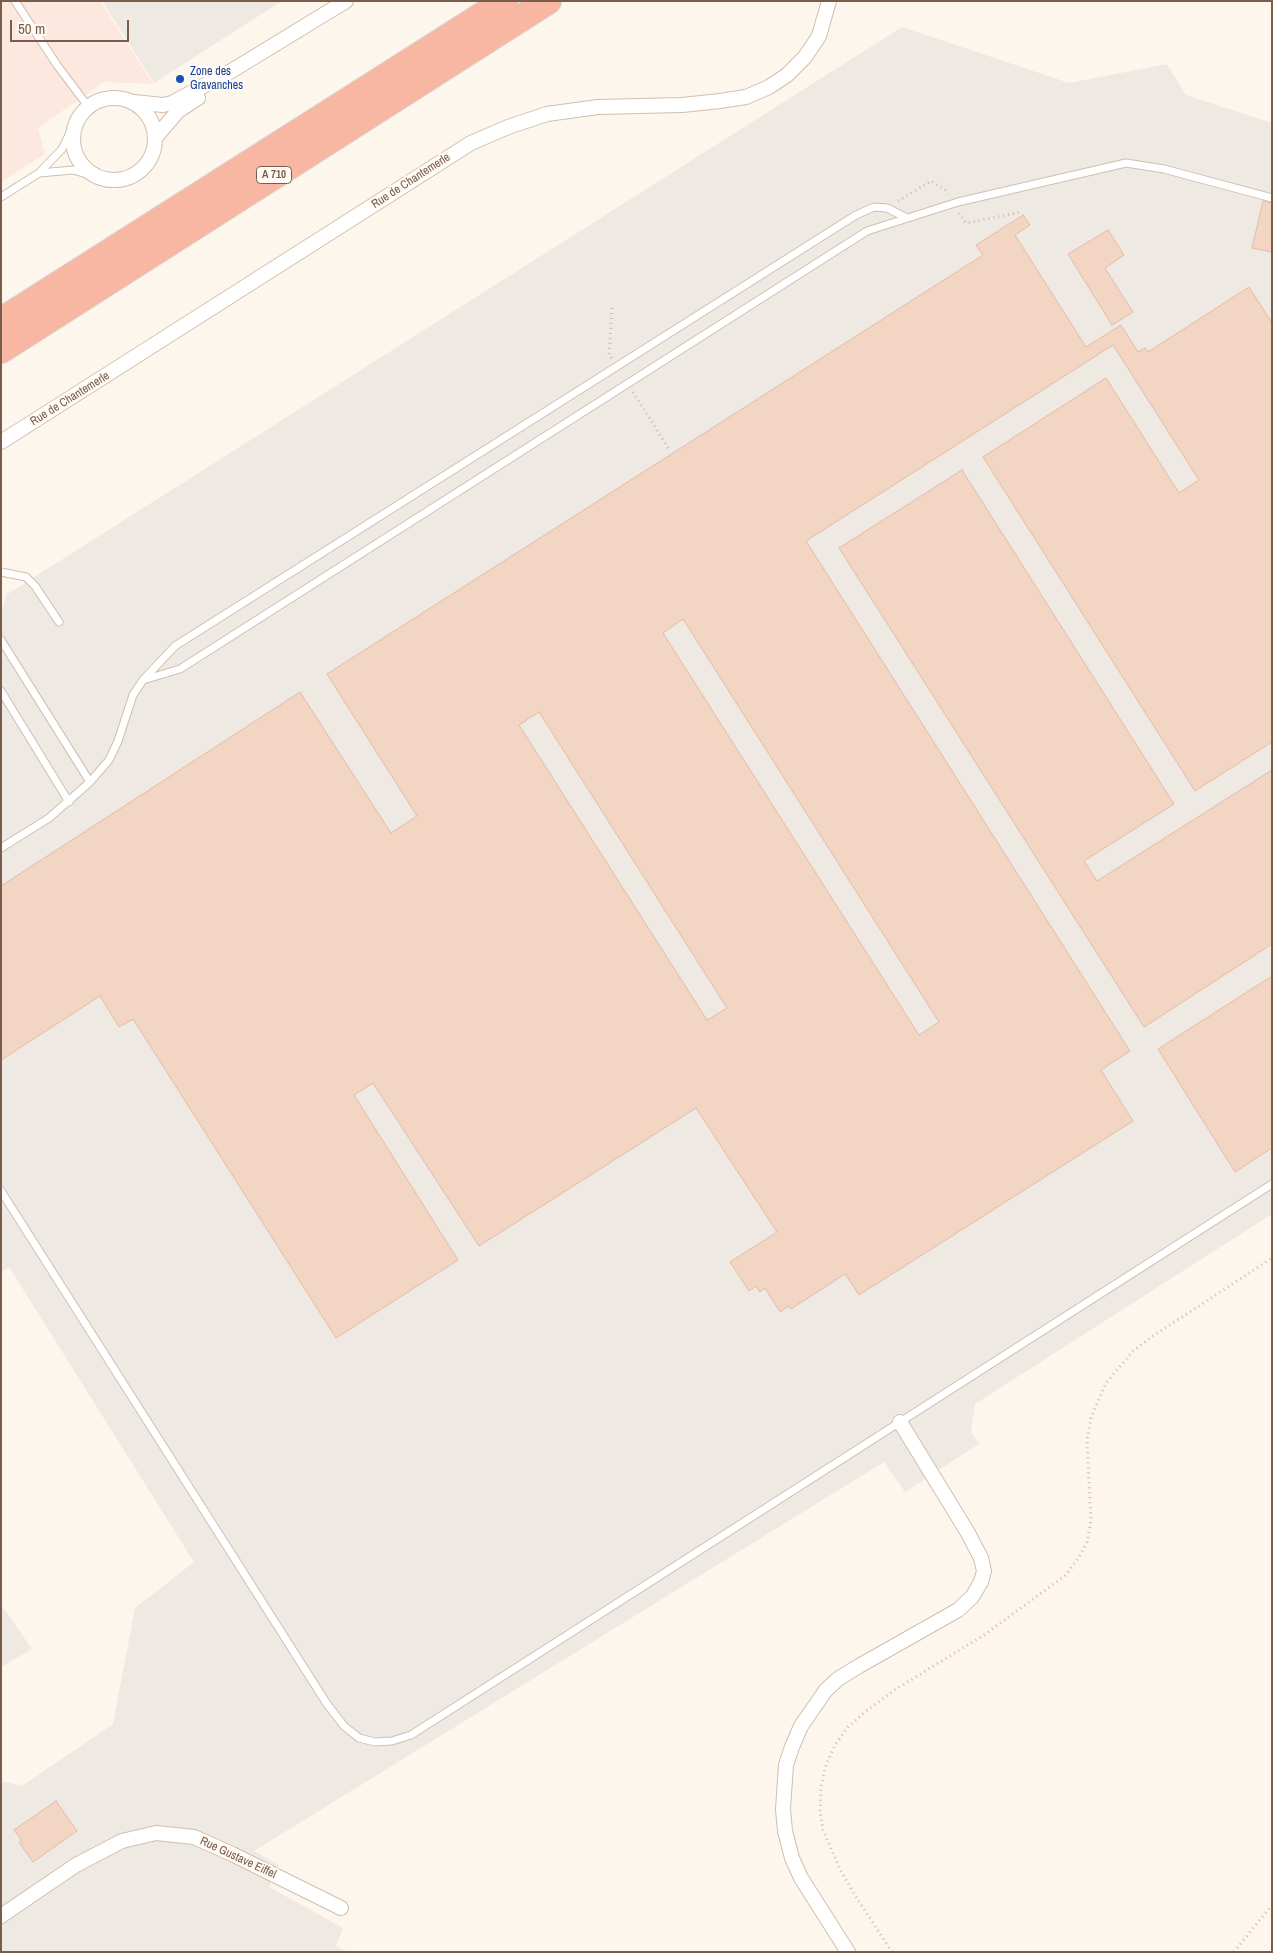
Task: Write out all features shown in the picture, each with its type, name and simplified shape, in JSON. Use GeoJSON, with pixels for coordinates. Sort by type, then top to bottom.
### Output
{"type":"FeatureCollection","features":[{"type":"Feature","properties":{"kind":"highway","name":"A 710"},"geometry":{"type":"LineString","coordinates":[[1,321],[505,1]]}},
{"type":"Feature","properties":{"kind":"highway","name":"A 710"},"geometry":{"type":"LineString","coordinates":[[1,350],[548,1]]}},
{"type":"Feature","properties":{"kind":"street"},"geometry":{"type":"LineString","coordinates":[[134,102],[150,117],[154,127],[154,150],[149,161],[136,173],[120,180],[108,180],[97,177],[86,170],[78,161],[73,150],[74,124],[87,106],[108,97],[163,105],[172,103],[233,70],[346,1]]}},
{"type":"Feature","properties":{"kind":"street","name":"Rue de Chantemerle"},"geometry":{"type":"LineString","coordinates":[[1,442],[471,143],[508,127],[547,114],[598,107],[682,105],[720,101],[746,97],[769,87],[787,75],[805,57],[819,36],[829,1]]}},
{"type":"Feature","properties":{"kind":"street"},"geometry":{"type":"LineString","coordinates":[[155,138],[178,111],[198,98],[233,70]]}},
{"type":"Feature","properties":{"kind":"street"},"geometry":{"type":"LineString","coordinates":[[848,1952],[801,1878],[792,1858],[785,1831],[783,1809],[786,1765],[792,1747],[801,1726],[826,1690],[859,1666],[958,1610],[972,1597],[981,1582],[984,1571],[981,1558],[968,1533],[900,1422]]}},
{"type":"Feature","properties":{"kind":"street","name":"Rue Gustave Eiffel"},"geometry":{"type":"LineString","coordinates":[[1,1916],[76,1865],[122,1841],[156,1833],[194,1838],[232,1854],[341,1908]]}},
{"type":"Feature","properties":{"kind":"lane"},"geometry":{"type":"LineString","coordinates":[[15,1],[57,65],[87,106]]}},
{"type":"Feature","properties":{"kind":"lane"},"geometry":{"type":"LineString","coordinates":[[1,197],[39,173],[62,149],[74,124]]}},
{"type":"Feature","properties":{"kind":"lane"},"geometry":{"type":"LineString","coordinates":[[143,680],[180,669],[867,232],[958,202],[1126,163],[1164,169],[1272,198]]}},
{"type":"Feature","properties":{"kind":"lane"},"geometry":{"type":"LineString","coordinates":[[39,173],[72,170],[97,177]]}},
{"type":"Feature","properties":{"kind":"lane"},"geometry":{"type":"LineString","coordinates":[[1,848],[49,818],[69,802],[109,760],[124,726],[133,695],[143,680],[175,646],[856,214],[874,207],[887,208],[907,218]]}},
{"type":"Feature","properties":{"kind":"lane"},"geometry":{"type":"LineString","coordinates":[[1,572],[26,577],[35,586],[59,622]]}},
{"type":"Feature","properties":{"kind":"lane"},"geometry":{"type":"LineString","coordinates":[[1,640],[90,782]]}},
{"type":"Feature","properties":{"kind":"lane"},"geometry":{"type":"LineString","coordinates":[[1,691],[69,802]]}},
{"type":"Feature","properties":{"kind":"lane"},"geometry":{"type":"LineString","coordinates":[[1,1190],[328,1704],[344,1726],[359,1738],[374,1742],[392,1741],[411,1735],[1272,1184]]}},
{"type":"Feature","properties":{"kind":"path"},"geometry":{"type":"LineString","coordinates":[[892,1952],[840,1869],[823,1830],[820,1811],[821,1788],[826,1765],[835,1745],[848,1727],[866,1711],[896,1689],[984,1635],[1066,1575],[1087,1542],[1090,1521],[1087,1440],[1091,1418],[1106,1383],[1133,1351],[1272,1258]]}},
{"type":"Feature","properties":{"kind":"path"},"geometry":{"type":"LineString","coordinates":[[1234,1952],[1272,1905]]}},
{"type":"Feature","properties":{"kind":"shaded area"},"geometry":{"type":"Polygon","coordinates":[[[1,1],[100,1],[153,84],[104,82],[38,128],[45,154],[1,182],[1,1]]]}},
{"type":"Feature","properties":{"kind":"shaded area"},"geometry":{"type":"Polygon","coordinates":[[[102,1],[282,1],[154,83],[102,1]]]}},
{"type":"Feature","properties":{"kind":"shaded area"},"geometry":{"type":"Polygon","coordinates":[[[902,27],[1069,83],[1167,64],[1186,95],[1272,123],[1272,1214],[975,1404],[971,1432],[979,1444],[905,1492],[884,1462],[254,1851],[279,1865],[269,1887],[343,1928],[336,1946],[348,1952],[1,1952],[1,1781],[22,1786],[113,1724],[135,1608],[194,1562],[9,1267],[1,1272],[1,613],[6,595],[902,27]]]}},
{"type":"Feature","properties":{"kind":"shaded area"},"geometry":{"type":"Polygon","coordinates":[[[1,1604],[32,1649],[1,1667],[1,1604]]]}},
{"type":"Feature","properties":{"kind":"building"},"geometry":{"type":"Polygon","coordinates":[[[1263,201],[1272,203],[1272,252],[1252,248],[1263,201]]]}},
{"type":"Feature","properties":{"kind":"building"},"geometry":{"type":"Polygon","coordinates":[[[1023,215],[1030,225],[1015,235],[1086,347],[1121,325],[1138,352],[1145,348],[1148,352],[1249,287],[1272,323],[1272,742],[1195,791],[983,457],[1106,378],[1179,493],[1199,480],[1113,345],[806,541],[1130,1051],[1101,1070],[1133,1121],[859,1295],[845,1274],[791,1309],[789,1306],[780,1312],[765,1288],[760,1292],[756,1286],[749,1291],[730,1262],[777,1232],[696,1108],[479,1246],[373,1083],[354,1095],[458,1260],[336,1338],[133,1019],[119,1027],[100,996],[1,1060],[1,886],[300,692],[391,833],[417,816],[327,674],[983,255],[976,245],[1023,215]],[[683,619],[663,633],[919,1035],[939,1022],[683,619]],[[539,712],[519,725],[707,1020],[727,1008],[539,712]]]}},
{"type":"Feature","properties":{"kind":"building"},"geometry":{"type":"Polygon","coordinates":[[[1108,230],[1124,255],[1105,268],[1133,312],[1112,325],[1068,254],[1108,230]]]}},
{"type":"Feature","properties":{"kind":"building"},"geometry":{"type":"Polygon","coordinates":[[[962,470],[1174,804],[1084,861],[1097,881],[1272,770],[1272,944],[1144,1027],[839,548],[962,470]]]}},
{"type":"Feature","properties":{"kind":"building"},"geometry":{"type":"Polygon","coordinates":[[[1272,976],[1272,1148],[1235,1172],[1158,1049],[1272,976]]]}},
{"type":"Feature","properties":{"kind":"building"},"geometry":{"type":"Polygon","coordinates":[[[56,1801],[77,1831],[33,1862],[19,1842],[22,1841],[14,1830],[56,1801]]]}},
{"type":"Feature","properties":{"kind":"place","name":"Zone des Gravanches"},"geometry":{"type":"Point","coordinates":[180,79]}}]}
